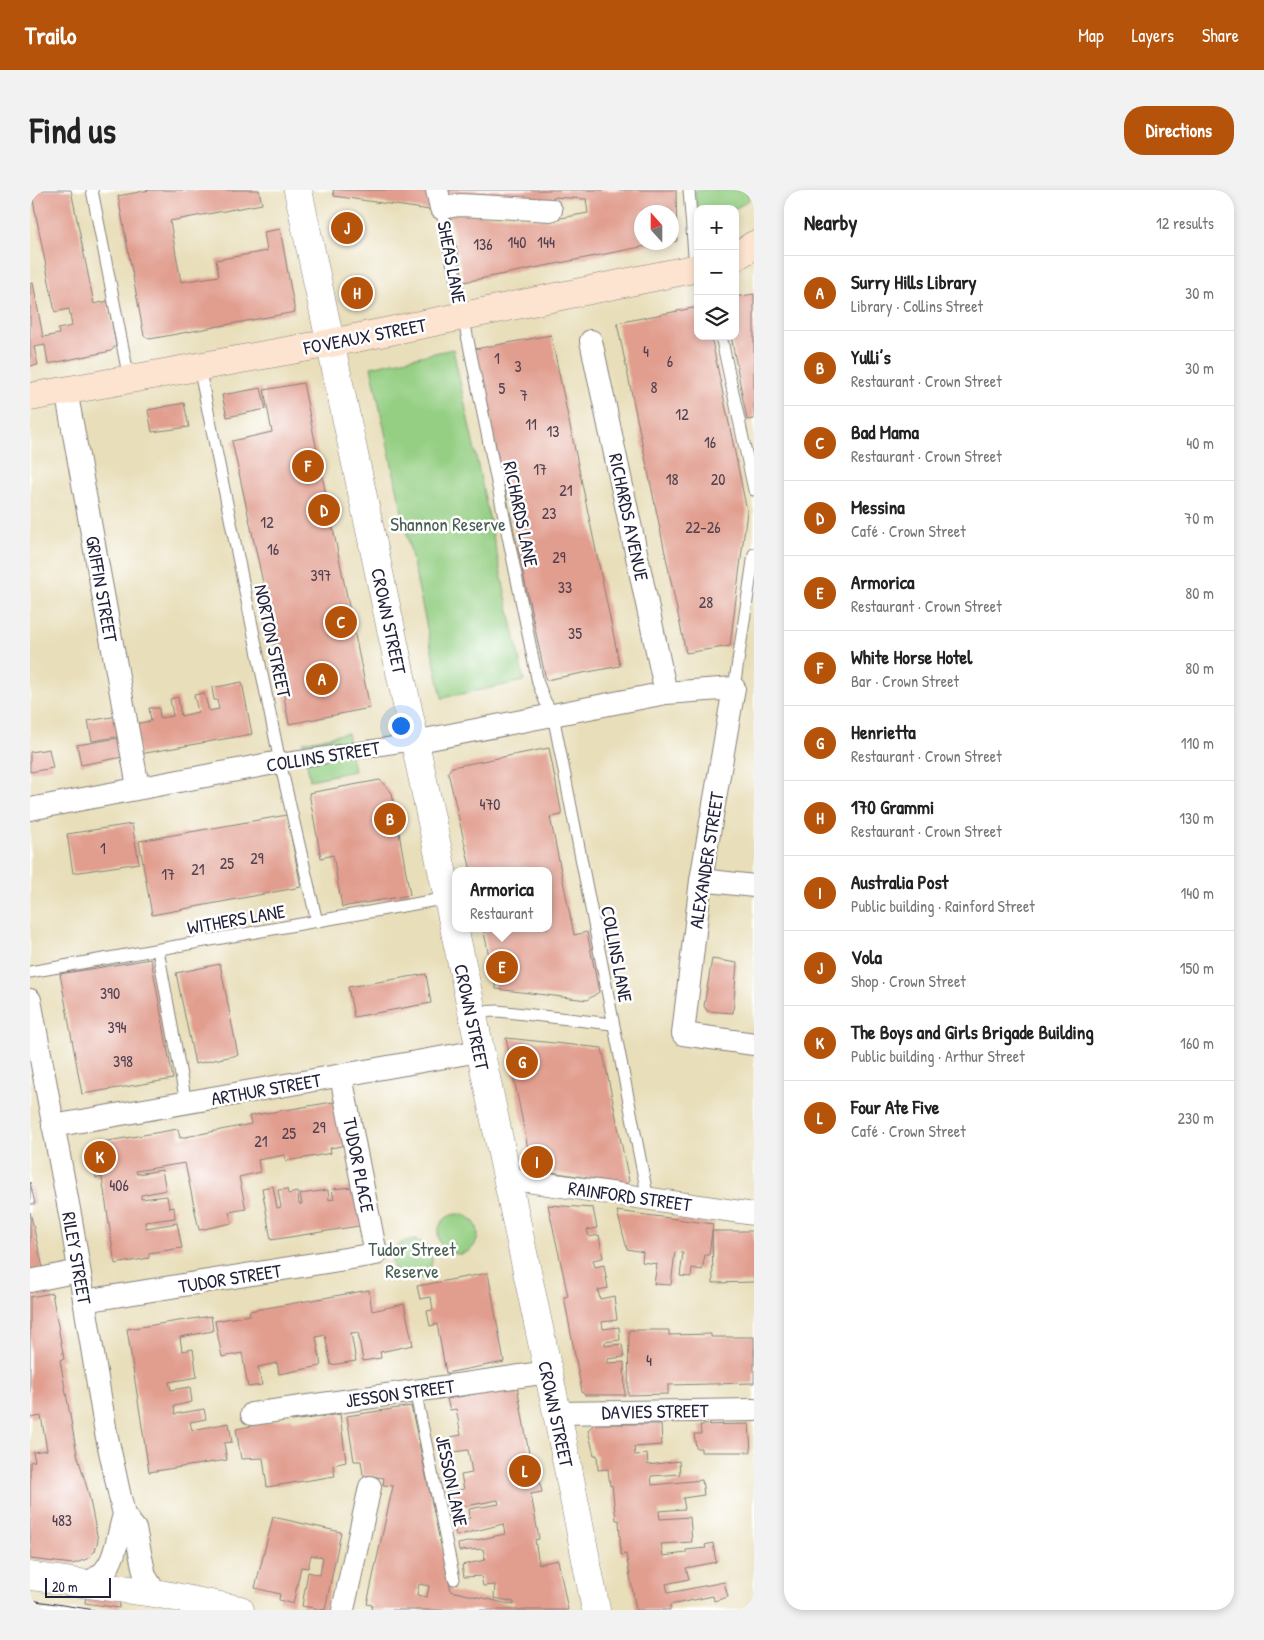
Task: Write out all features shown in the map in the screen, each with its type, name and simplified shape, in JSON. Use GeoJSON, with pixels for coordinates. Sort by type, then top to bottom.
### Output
{"type":"FeatureCollection","features":[{"type":"Feature","properties":{"kind":"main road"},"geometry":{"type":"LineString","coordinates":[[739,254],[754,245]]}},
{"type":"Feature","properties":{"kind":"main road","name":"FOVEAUX STREET"},"geometry":{"type":"LineString","coordinates":[[30,397],[331,343],[694,268]]}},
{"type":"Feature","properties":{"kind":"street","name":"CROWN STREET"},"geometry":{"type":"LineString","coordinates":[[298,190],[452,918]]}},
{"type":"Feature","properties":{"kind":"street","name":"SHEAS LANE"},"geometry":{"type":"LineString","coordinates":[[439,199],[460,205],[551,210]]}},
{"type":"Feature","properties":{"kind":"street","name":"RICHARDS AVENUE"},"geometry":{"type":"LineString","coordinates":[[591,341],[666,693]]}},
{"type":"Feature","properties":{"kind":"street","name":"GRIFFIN STREET"},"geometry":{"type":"LineString","coordinates":[[66,390],[138,787]]}},
{"type":"Feature","properties":{"kind":"street","name":"COLLINS STREET"},"geometry":{"type":"LineString","coordinates":[[30,808],[280,762],[414,742],[666,693],[734,688]]}},
{"type":"Feature","properties":{"kind":"street","name":"ALEXANDER STREET"},"geometry":{"type":"LineString","coordinates":[[734,688],[701,880],[683,1034],[754,1044]]}},
{"type":"Feature","properties":{"kind":"street"},"geometry":{"type":"LineString","coordinates":[[701,880],[754,886]]}},
{"type":"Feature","properties":{"kind":"street","name":"CROWN STREET"},"geometry":{"type":"LineString","coordinates":[[455,932],[557,1413],[596,1610]]}},
{"type":"Feature","properties":{"kind":"street","name":"RILEY STREET"},"geometry":{"type":"LineString","coordinates":[[30,1000],[79,1271],[106,1434],[124,1515],[135,1529],[145,1576],[151,1586],[160,1594]]}},
{"type":"Feature","properties":{"kind":"street","name":"ARTHUR STREET"},"geometry":{"type":"LineString","coordinates":[[53,1126],[479,1051]]}},
{"type":"Feature","properties":{"kind":"street","name":"TUDOR PLACE"},"geometry":{"type":"LineString","coordinates":[[340,1076],[376,1254]]}},
{"type":"Feature","properties":{"kind":"street","name":"RAINFORD STREET"},"geometry":{"type":"LineString","coordinates":[[507,1178],[754,1214]]}},
{"type":"Feature","properties":{"kind":"street","name":"TUDOR STREET"},"geometry":{"type":"LineString","coordinates":[[84,1301],[376,1254]]}},
{"type":"Feature","properties":{"kind":"street"},"geometry":{"type":"LineString","coordinates":[[30,1281],[79,1271]]}},
{"type":"Feature","properties":{"kind":"street","name":"JESSON STREET"},"geometry":{"type":"LineString","coordinates":[[252,1414],[548,1372]]}},
{"type":"Feature","properties":{"kind":"street","name":"DAVIES STREET"},"geometry":{"type":"LineString","coordinates":[[557,1413],[754,1410]]}},
{"type":"Feature","properties":{"kind":"street"},"geometry":{"type":"LineString","coordinates":[[343,1610],[370,1487]]}},
{"type":"Feature","properties":{"kind":"street","name":"RILEY STREET"},"geometry":{"type":"LineString","coordinates":[[84,1583],[100,1576],[109,1565],[124,1515]]}},
{"type":"Feature","properties":{"kind":"street"},"geometry":{"type":"LineString","coordinates":[[30,1576],[160,1594],[240,1610]]}},
{"type":"Feature","properties":{"kind":"lane"},"geometry":{"type":"LineString","coordinates":[[92,190],[129,379]]}},
{"type":"Feature","properties":{"kind":"lane"},"geometry":{"type":"LineString","coordinates":[[689,190],[694,250]]}},
{"type":"Feature","properties":{"kind":"lane","name":"SHEAS LANE"},"geometry":{"type":"LineString","coordinates":[[439,199],[462,316]]}},
{"type":"Feature","properties":{"kind":"lane","name":"RICHARDS LANE"},"geometry":{"type":"LineString","coordinates":[[462,316],[538,683],[544,701],[553,715]]}},
{"type":"Feature","properties":{"kind":"lane"},"geometry":{"type":"LineString","coordinates":[[723,340],[754,490]]}},
{"type":"Feature","properties":{"kind":"lane","name":"NORTON STREET"},"geometry":{"type":"LineString","coordinates":[[199,367],[280,762],[317,922]]}},
{"type":"Feature","properties":{"kind":"lane"},"geometry":{"type":"LineString","coordinates":[[734,688],[754,554]]}},
{"type":"Feature","properties":{"kind":"lane","name":"COLLINS LANE"},"geometry":{"type":"LineString","coordinates":[[553,715],[612,1024],[648,1199]]}},
{"type":"Feature","properties":{"kind":"lane","name":"WITHERS LANE"},"geometry":{"type":"LineString","coordinates":[[30,972],[448,898]]}},
{"type":"Feature","properties":{"kind":"lane"},"geometry":{"type":"LineString","coordinates":[[158,950],[186,1103]]}},
{"type":"Feature","properties":{"kind":"lane"},"geometry":{"type":"LineString","coordinates":[[471,1012],[498,1011],[612,1024]]}},
{"type":"Feature","properties":{"kind":"lane","name":"JESSON LANE"},"geometry":{"type":"LineString","coordinates":[[415,1390],[454,1579]]}},
{"type":"Feature","properties":{"kind":"green space"},"geometry":{"type":"Polygon","coordinates":[[[695,190],[747,190],[749,200],[739,206],[696,205],[695,190]]]}},
{"type":"Feature","properties":{"kind":"green space","name":"Shannon Reserve"},"geometry":{"type":"Polygon","coordinates":[[[453,349],[524,681],[442,698],[371,367],[453,349]]]}},
{"type":"Feature","properties":{"kind":"green space"},"geometry":{"type":"Polygon","coordinates":[[[347,733],[354,771],[310,780],[303,742],[347,733]]]}},
{"type":"Feature","properties":{"kind":"green space","name":"Tudor Street Reserve"},"geometry":{"type":"Polygon","coordinates":[[[454,1214],[462,1214],[469,1217],[475,1223],[478,1234],[475,1245],[469,1251],[462,1254],[454,1254],[447,1251],[441,1245],[438,1238],[438,1230],[441,1223],[447,1217],[454,1214]]]}},
{"type":"Feature","properties":{"kind":"green space","name":"Tudor Street Reserve"},"geometry":{"type":"Polygon","coordinates":[[[408,1240],[416,1240],[423,1243],[429,1249],[432,1260],[429,1271],[423,1277],[416,1280],[408,1280],[401,1277],[395,1271],[392,1264],[392,1256],[395,1249],[401,1243],[408,1240]]]}},
{"type":"Feature","properties":{"kind":"building"},"geometry":{"type":"Polygon","coordinates":[[[31,190],[71,190],[94,304],[108,301],[116,345],[111,351],[48,364],[45,345],[34,347],[38,365],[30,366],[30,284],[33,283],[43,337],[59,334],[58,329],[72,326],[69,309],[55,312],[31,190]]]}},
{"type":"Feature","properties":{"kind":"building"},"geometry":{"type":"Polygon","coordinates":[[[150,190],[259,190],[262,204],[170,221],[181,282],[219,276],[216,260],[267,251],[264,232],[280,229],[295,312],[150,339],[144,336],[118,196],[150,190]]]}},
{"type":"Feature","properties":{"kind":"building"},"geometry":{"type":"Polygon","coordinates":[[[333,190],[426,190],[430,210],[334,196],[333,190]]]}},
{"type":"Feature","properties":{"kind":"building"},"geometry":{"type":"Polygon","coordinates":[[[445,190],[676,190],[676,205],[634,205],[634,248],[464,282],[449,212],[550,220],[588,213],[586,199],[553,197],[552,206],[453,200],[445,190]]]}},
{"type":"Feature","properties":{"kind":"building"},"geometry":{"type":"Polygon","coordinates":[[[754,294],[754,419],[747,420],[732,340],[739,340],[739,296],[754,294]]]}},
{"type":"Feature","properties":{"kind":"building"},"geometry":{"type":"Polygon","coordinates":[[[694,308],[694,340],[712,340],[747,511],[730,646],[686,653],[617,323],[694,308]]]}},
{"type":"Feature","properties":{"kind":"building"},"geometry":{"type":"Polygon","coordinates":[[[551,335],[620,666],[546,680],[475,349],[551,335]]]}},
{"type":"Feature","properties":{"kind":"building"},"geometry":{"type":"Polygon","coordinates":[[[303,383],[370,708],[289,724],[267,601],[232,441],[272,432],[264,390],[303,383]]]}},
{"type":"Feature","properties":{"kind":"building"},"geometry":{"type":"Polygon","coordinates":[[[261,388],[266,409],[227,417],[222,395],[261,388]]]}},
{"type":"Feature","properties":{"kind":"building"},"geometry":{"type":"Polygon","coordinates":[[[184,403],[189,427],[152,432],[148,410],[184,403]]]}},
{"type":"Feature","properties":{"kind":"building"},"geometry":{"type":"Polygon","coordinates":[[[242,682],[252,734],[140,754],[134,724],[151,721],[149,708],[159,708],[160,718],[173,716],[170,699],[178,697],[181,716],[198,712],[194,695],[204,693],[209,711],[219,709],[217,700],[214,700],[212,688],[242,682]]]}},
{"type":"Feature","properties":{"kind":"building"},"geometry":{"type":"Polygon","coordinates":[[[118,716],[121,736],[92,741],[88,721],[118,716]]]}},
{"type":"Feature","properties":{"kind":"building"},"geometry":{"type":"Polygon","coordinates":[[[119,738],[123,757],[81,765],[77,745],[119,738]]]}},
{"type":"Feature","properties":{"kind":"building"},"geometry":{"type":"Polygon","coordinates":[[[549,748],[562,815],[550,817],[574,935],[587,932],[599,992],[587,1000],[496,989],[484,932],[552,932],[552,867],[470,867],[448,772],[452,767],[549,748]]]}},
{"type":"Feature","properties":{"kind":"building"},"geometry":{"type":"Polygon","coordinates":[[[49,749],[53,768],[30,772],[30,752],[49,749]]]}},
{"type":"Feature","properties":{"kind":"building"},"geometry":{"type":"Polygon","coordinates":[[[380,780],[392,793],[410,895],[342,907],[333,855],[321,858],[309,793],[380,780]]]}},
{"type":"Feature","properties":{"kind":"building"},"geometry":{"type":"Polygon","coordinates":[[[287,815],[301,887],[152,915],[139,841],[287,815]]]}},
{"type":"Feature","properties":{"kind":"building"},"geometry":{"type":"Polygon","coordinates":[[[132,824],[139,863],[73,873],[67,834],[132,824]]]}},
{"type":"Feature","properties":{"kind":"building"},"geometry":{"type":"Polygon","coordinates":[[[151,959],[173,1079],[82,1094],[60,974],[151,959]]]}},
{"type":"Feature","properties":{"kind":"building"},"geometry":{"type":"Polygon","coordinates":[[[712,959],[737,963],[733,1013],[707,1011],[704,1006],[712,959]]]}},
{"type":"Feature","properties":{"kind":"building"},"geometry":{"type":"Polygon","coordinates":[[[220,964],[238,1055],[195,1064],[176,973],[220,964]]]}},
{"type":"Feature","properties":{"kind":"building"},"geometry":{"type":"Polygon","coordinates":[[[426,974],[431,1003],[354,1017],[348,987],[426,974]]]}},
{"type":"Feature","properties":{"kind":"building"},"geometry":{"type":"Polygon","coordinates":[[[506,1038],[602,1048],[629,1181],[626,1184],[532,1169],[506,1038]]]}},
{"type":"Feature","properties":{"kind":"building"},"geometry":{"type":"Polygon","coordinates":[[[339,1101],[347,1145],[330,1148],[331,1153],[316,1156],[286,1161],[285,1155],[258,1160],[260,1172],[239,1177],[246,1209],[229,1212],[232,1223],[199,1230],[185,1163],[136,1171],[137,1174],[162,1170],[166,1190],[141,1195],[141,1199],[167,1196],[169,1208],[174,1207],[175,1218],[145,1222],[146,1228],[177,1223],[182,1248],[149,1253],[149,1258],[115,1264],[102,1177],[96,1178],[90,1144],[178,1129],[180,1138],[251,1124],[249,1116],[339,1101]]]}},
{"type":"Feature","properties":{"kind":"building"},"geometry":{"type":"Polygon","coordinates":[[[30,1182],[35,1204],[30,1204],[30,1182]]]}},
{"type":"Feature","properties":{"kind":"building"},"geometry":{"type":"Polygon","coordinates":[[[273,1186],[277,1208],[281,1207],[278,1190],[287,1189],[288,1194],[298,1192],[299,1204],[302,1204],[300,1194],[328,1190],[329,1200],[334,1199],[332,1189],[353,1187],[365,1225],[271,1240],[262,1188],[273,1186]]]}},
{"type":"Feature","properties":{"kind":"building"},"geometry":{"type":"Polygon","coordinates":[[[548,1205],[593,1208],[597,1228],[587,1230],[589,1237],[599,1235],[603,1258],[593,1260],[595,1267],[604,1265],[608,1288],[598,1290],[600,1299],[614,1296],[617,1320],[602,1322],[603,1329],[619,1327],[620,1340],[605,1342],[605,1346],[622,1344],[624,1357],[608,1359],[608,1363],[624,1362],[625,1395],[585,1395],[582,1392],[564,1297],[568,1296],[548,1205]]]}},
{"type":"Feature","properties":{"kind":"building"},"geometry":{"type":"Polygon","coordinates":[[[617,1211],[713,1224],[709,1255],[705,1255],[702,1270],[692,1268],[691,1277],[680,1276],[683,1253],[675,1252],[671,1285],[654,1284],[657,1264],[642,1262],[643,1252],[627,1249],[617,1211]]]}},
{"type":"Feature","properties":{"kind":"building"},"geometry":{"type":"Polygon","coordinates":[[[30,1212],[43,1268],[30,1271],[30,1212]]]}},
{"type":"Feature","properties":{"kind":"building"},"geometry":{"type":"Polygon","coordinates":[[[712,1231],[754,1231],[754,1282],[713,1283],[712,1231]]]}},
{"type":"Feature","properties":{"kind":"building"},"geometry":{"type":"Polygon","coordinates":[[[488,1273],[504,1362],[446,1373],[437,1324],[430,1326],[427,1311],[433,1310],[431,1297],[420,1299],[417,1286],[488,1273]]]}},
{"type":"Feature","properties":{"kind":"building"},"geometry":{"type":"Polygon","coordinates":[[[369,1290],[372,1311],[404,1304],[413,1345],[380,1352],[381,1358],[363,1361],[358,1332],[351,1333],[356,1361],[331,1365],[325,1335],[316,1337],[321,1366],[279,1374],[277,1363],[258,1367],[262,1385],[248,1387],[242,1353],[222,1357],[215,1321],[250,1315],[249,1311],[369,1290]]]}},
{"type":"Feature","properties":{"kind":"building"},"geometry":{"type":"Polygon","coordinates":[[[52,1293],[64,1359],[60,1360],[77,1454],[88,1491],[98,1540],[95,1551],[87,1559],[73,1564],[30,1559],[30,1462],[35,1461],[33,1452],[47,1450],[41,1416],[31,1418],[30,1412],[30,1297],[52,1293]]]}},
{"type":"Feature","properties":{"kind":"building"},"geometry":{"type":"Polygon","coordinates":[[[211,1316],[213,1331],[180,1337],[182,1351],[193,1349],[197,1377],[169,1382],[171,1390],[190,1387],[192,1402],[174,1406],[175,1414],[204,1409],[206,1419],[190,1422],[192,1430],[229,1423],[232,1442],[224,1443],[227,1460],[149,1472],[127,1329],[211,1316]]]}},
{"type":"Feature","properties":{"kind":"building"},"geometry":{"type":"Polygon","coordinates":[[[629,1330],[669,1330],[669,1335],[711,1334],[711,1337],[754,1337],[754,1383],[668,1385],[668,1394],[628,1395],[629,1330]]]}},
{"type":"Feature","properties":{"kind":"building"},"geometry":{"type":"Polygon","coordinates":[[[517,1386],[533,1476],[538,1476],[542,1492],[531,1494],[539,1539],[535,1540],[539,1564],[558,1560],[568,1610],[371,1610],[372,1605],[367,1604],[393,1486],[383,1485],[384,1478],[363,1475],[361,1461],[354,1461],[347,1416],[411,1406],[451,1591],[514,1605],[514,1602],[494,1598],[495,1585],[483,1586],[481,1576],[464,1577],[462,1565],[485,1560],[483,1549],[459,1551],[458,1544],[505,1534],[503,1524],[456,1536],[454,1521],[470,1518],[469,1509],[499,1504],[498,1500],[450,1509],[447,1492],[464,1489],[461,1475],[472,1473],[468,1450],[454,1452],[451,1437],[461,1435],[456,1409],[450,1410],[447,1399],[517,1386]],[[419,1584],[417,1595],[427,1597],[429,1586],[419,1584]]]}},
{"type":"Feature","properties":{"kind":"building"},"geometry":{"type":"Polygon","coordinates":[[[340,1414],[346,1462],[333,1465],[335,1476],[267,1487],[263,1458],[241,1459],[236,1429],[291,1418],[292,1421],[340,1414]]]}},
{"type":"Feature","properties":{"kind":"building"},"geometry":{"type":"Polygon","coordinates":[[[594,1424],[661,1424],[662,1445],[634,1447],[635,1455],[647,1454],[648,1465],[679,1461],[680,1474],[651,1476],[652,1485],[702,1480],[704,1495],[683,1498],[685,1509],[659,1511],[660,1519],[690,1517],[692,1542],[661,1544],[663,1556],[686,1553],[686,1550],[706,1548],[705,1545],[713,1543],[716,1562],[686,1568],[689,1579],[666,1584],[668,1593],[724,1582],[728,1597],[714,1601],[713,1596],[670,1605],[670,1610],[636,1610],[626,1554],[621,1555],[619,1520],[616,1520],[608,1469],[598,1470],[597,1455],[594,1455],[588,1430],[594,1424]]]}},
{"type":"Feature","properties":{"kind":"building"},"geometry":{"type":"Polygon","coordinates":[[[749,1424],[751,1452],[701,1452],[701,1448],[696,1448],[694,1434],[701,1434],[700,1425],[749,1424]]]}},
{"type":"Feature","properties":{"kind":"building"},"geometry":{"type":"Polygon","coordinates":[[[273,1517],[341,1532],[325,1610],[302,1606],[308,1572],[320,1575],[323,1557],[311,1555],[308,1568],[301,1567],[293,1604],[279,1600],[280,1594],[255,1588],[273,1517]]]}},
{"type":"Feature","properties":{"kind":"building"},"geometry":{"type":"Polygon","coordinates":[[[86,1594],[120,1599],[119,1608],[85,1603],[86,1594]]]}},
{"type":"Feature","properties":{"kind":"tram line"},"geometry":{"type":"LineString","coordinates":[[30,1600],[95,1610]]}},
{"type":"Feature","properties":{"kind":"place","name":"Vola"},"geometry":{"type":"Point","coordinates":[347,228]}},
{"type":"Feature","properties":{"kind":"place","name":"170 Grammi"},"geometry":{"type":"Point","coordinates":[357,293]}},
{"type":"Feature","properties":{"kind":"place","name":"White Horse Hotel"},"geometry":{"type":"Point","coordinates":[308,466]}},
{"type":"Feature","properties":{"kind":"place","name":"Messina"},"geometry":{"type":"Point","coordinates":[324,510]}},
{"type":"Feature","properties":{"kind":"place","name":"Bad Mama"},"geometry":{"type":"Point","coordinates":[341,622]}},
{"type":"Feature","properties":{"kind":"place","name":"Surry Hills Library"},"geometry":{"type":"Point","coordinates":[322,679]}},
{"type":"Feature","properties":{"kind":"place","name":"Yulli’s"},"geometry":{"type":"Point","coordinates":[390,819]}},
{"type":"Feature","properties":{"kind":"place","name":"Armorica"},"geometry":{"type":"Point","coordinates":[502,967]}},
{"type":"Feature","properties":{"kind":"place","name":"Henrietta"},"geometry":{"type":"Point","coordinates":[522,1062]}},
{"type":"Feature","properties":{"kind":"place","name":"The Boys and Girls Brigade Building"},"geometry":{"type":"Point","coordinates":[100,1157]}},
{"type":"Feature","properties":{"kind":"place","name":"Australia Post"},"geometry":{"type":"Point","coordinates":[537,1162]}},
{"type":"Feature","properties":{"kind":"place","name":"Four Ate Five"},"geometry":{"type":"Point","coordinates":[525,1471]}}]}
